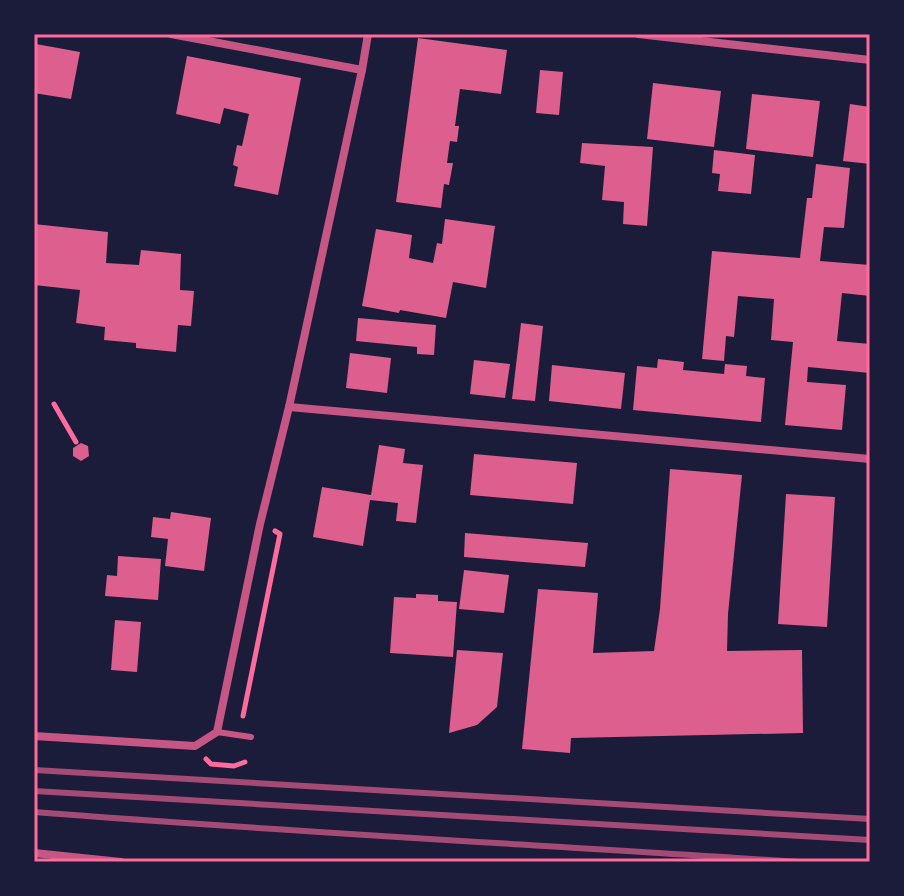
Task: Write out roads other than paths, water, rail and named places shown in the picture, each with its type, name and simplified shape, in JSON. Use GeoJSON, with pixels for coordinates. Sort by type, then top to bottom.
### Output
{"type":"FeatureCollection","features":[{"type":"Feature","properties":{"kind":"street"},"geometry":{"type":"LineString","coordinates":[[171,34],[362,70]]}},
{"type":"Feature","properties":{"kind":"street"},"geometry":{"type":"LineString","coordinates":[[34,736],[195,746],[217,732],[368,34]]}},
{"type":"Feature","properties":{"kind":"street"},"geometry":{"type":"LineString","coordinates":[[638,34],[870,60]]}},
{"type":"Feature","properties":{"kind":"street"},"geometry":{"type":"LineString","coordinates":[[289,407],[870,459]]}},
{"type":"Feature","properties":{"kind":"street"},"geometry":{"type":"LineString","coordinates":[[34,853],[121,862]]}},
{"type":"Feature","properties":{"kind":"lane"},"geometry":{"type":"LineString","coordinates":[[217,732],[251,737]]}},
{"type":"Feature","properties":{"kind":"railway"},"geometry":{"type":"LineString","coordinates":[[34,770],[870,819]]}},
{"type":"Feature","properties":{"kind":"railway"},"geometry":{"type":"LineString","coordinates":[[34,791],[870,840]]}},
{"type":"Feature","properties":{"kind":"railway"},"geometry":{"type":"LineString","coordinates":[[34,812],[799,862]]}}]}
